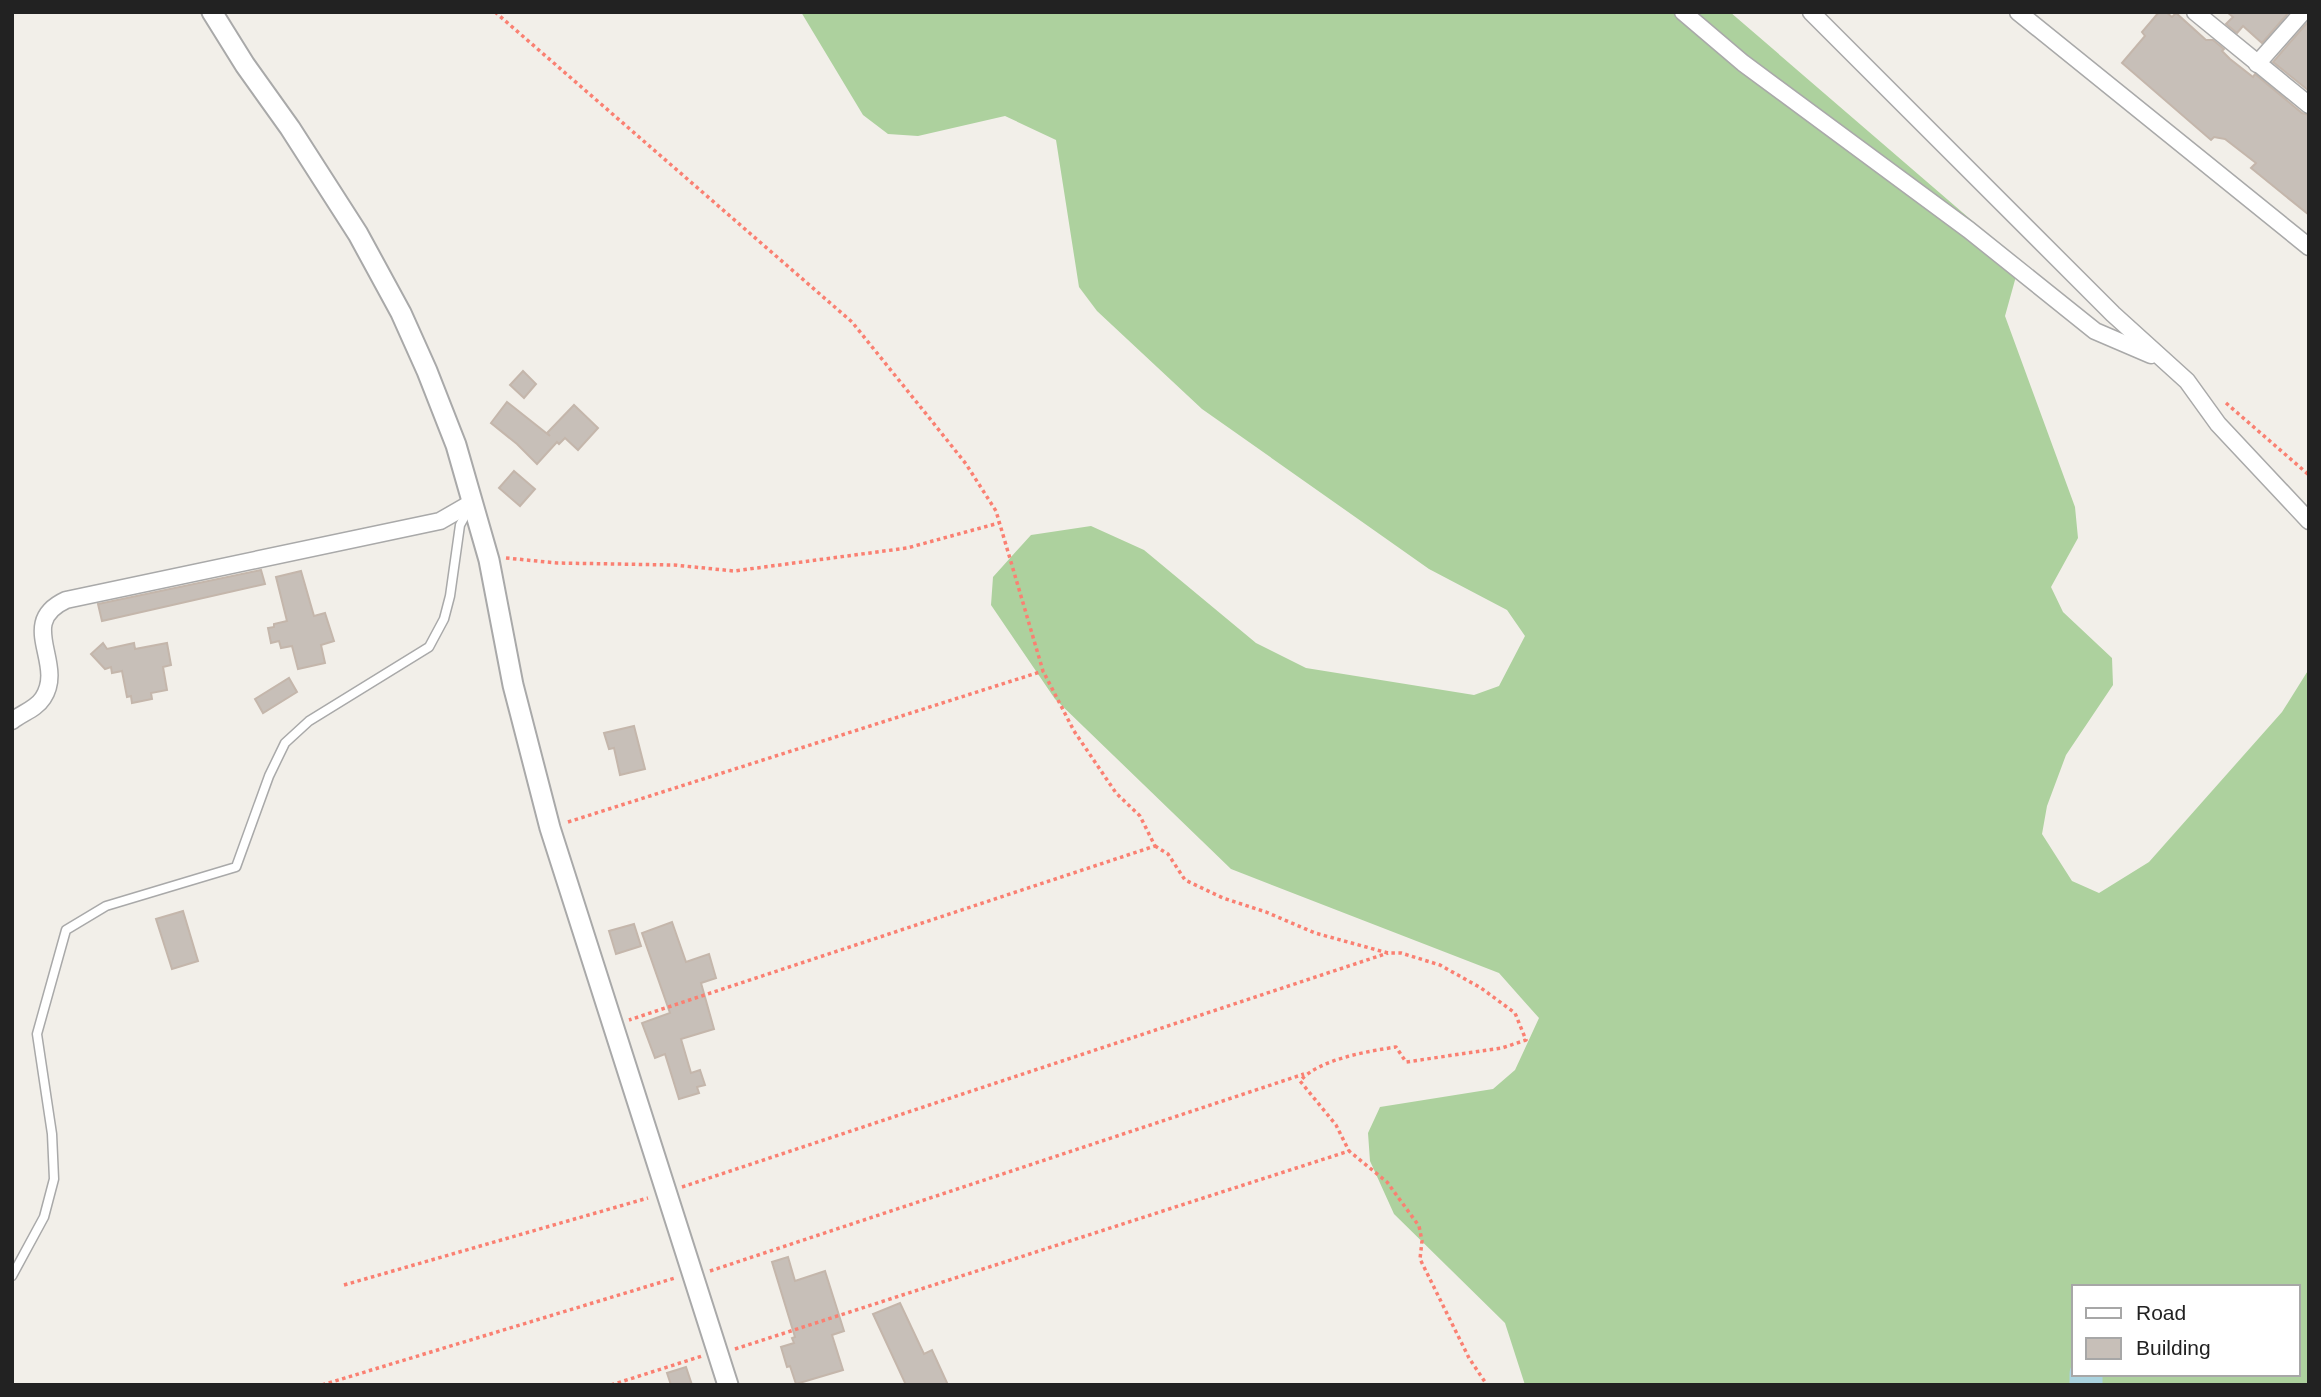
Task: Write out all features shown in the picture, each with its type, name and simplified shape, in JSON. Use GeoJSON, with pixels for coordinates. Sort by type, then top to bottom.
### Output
{"type":"FeatureCollection","features":[{"type":"Feature","properties":{"kind":"street"},"geometry":{"type":"LineString","coordinates":[[212,12],[344,213],[401,313],[451,432],[489,560],[513,685],[550,828],[727,1385]]}},
{"type":"Feature","properties":{"kind":"street"},"geometry":{"type":"LineString","coordinates":[[1683,12],[1743,63],[1969,230],[2095,331],[2163,360]]}},
{"type":"Feature","properties":{"kind":"street"},"geometry":{"type":"LineString","coordinates":[[1811,12],[2113,314],[2187,382],[2218,424],[2309,521]]}},
{"type":"Feature","properties":{"kind":"street"},"geometry":{"type":"LineString","coordinates":[[2195,12],[2309,105]]}},
{"type":"Feature","properties":{"kind":"street"},"geometry":{"type":"LineString","coordinates":[[2257,64],[2302,12]]}},
{"type":"Feature","properties":{"kind":"street"},"geometry":{"type":"LineString","coordinates":[[2022,13],[2309,247]]}},
{"type":"Feature","properties":{"kind":"street"},"geometry":{"type":"LineString","coordinates":[[12,721],[33,709],[43,699],[48,687],[49,673],[42,625],[52,606],[79,597],[440,521],[473,502]]}},
{"type":"Feature","properties":{"kind":"lane"},"geometry":{"type":"LineString","coordinates":[[12,1276],[44,1217],[54,1179],[51,1134],[37,1034],[66,930],[106,906],[236,867],[269,776],[285,743],[309,721],[429,647],[444,619],[460,525],[473,502]]}},
{"type":"Feature","properties":{"kind":"path"},"geometry":{"type":"LineString","coordinates":[[322,1385],[691,1275],[1307,1073],[1345,1058],[1396,1047],[1406,1062],[1502,1048],[1525,1040],[1515,1013],[1480,988],[1440,965],[1315,933],[1266,912],[1223,898],[1185,880],[1168,854],[1155,846],[1140,816],[1116,793],[1074,731],[1043,671],[996,511],[966,464],[852,322],[495,12]]}},
{"type":"Feature","properties":{"kind":"path"},"geometry":{"type":"LineString","coordinates":[[2219,400],[2229,405],[2309,475]]}},
{"type":"Feature","properties":{"kind":"path"},"geometry":{"type":"LineString","coordinates":[[489,560],[508,558],[557,564],[674,565],[734,571],[907,548],[999,523]]}},
{"type":"Feature","properties":{"kind":"path"},"geometry":{"type":"LineString","coordinates":[[550,828],[1043,671]]}},
{"type":"Feature","properties":{"kind":"path"},"geometry":{"type":"LineString","coordinates":[[613,1025],[1155,846]]}},
{"type":"Feature","properties":{"kind":"path"},"geometry":{"type":"LineString","coordinates":[[344,1285],[666,1193],[1388,953]]}},
{"type":"Feature","properties":{"kind":"path"},"geometry":{"type":"LineString","coordinates":[[1307,1073],[1300,1081],[1336,1125],[1349,1150],[1387,1182],[1419,1226],[1422,1241],[1420,1259],[1469,1358],[1487,1385]]}},
{"type":"Feature","properties":{"kind":"path"},"geometry":{"type":"LineString","coordinates":[[611,1385],[1349,1150]]}},
{"type":"Feature","properties":{"kind":"green space"},"geometry":{"type":"Polygon","coordinates":[[[801,12],[1730,12],[2020,262],[2005,316],[2075,507],[2078,538],[2051,587],[2063,612],[2112,658],[2113,685],[2066,755],[2047,806],[2042,834],[2072,881],[2099,893],[2149,862],[2282,712],[2309,669],[2309,1385],[1525,1385],[1505,1323],[1394,1214],[1370,1161],[1368,1133],[1380,1107],[1493,1089],[1515,1070],[1539,1018],[1499,973],[1231,869],[1055,699],[991,605],[993,577],[1031,535],[1091,526],[1144,550],[1256,643],[1306,668],[1474,695],[1499,686],[1525,636],[1507,610],[1429,569],[1202,409],[1097,311],[1079,287],[1056,140],[1005,116],[918,136],[888,134],[863,115],[801,12]]]}},
{"type":"Feature","properties":{"kind":"building"},"geometry":{"type":"Polygon","coordinates":[[[2159,12],[2166,12],[2172,17],[2176,13],[2206,40],[2213,40],[2224,49],[2222,51],[2230,59],[2253,77],[2255,74],[2302,113],[2309,115],[2309,215],[2251,168],[2256,163],[2225,139],[2214,137],[2211,140],[2122,63],[2145,36],[2142,32],[2159,12]]]}},
{"type":"Feature","properties":{"kind":"building"},"geometry":{"type":"Polygon","coordinates":[[[2227,12],[2289,12],[2262,43],[2243,26],[2237,33],[2226,24],[2233,17],[2227,12]]]}},
{"type":"Feature","properties":{"kind":"building"},"geometry":{"type":"Polygon","coordinates":[[[2307,23],[2309,24],[2309,91],[2273,62],[2307,23]]]}},
{"type":"Feature","properties":{"kind":"building"},"geometry":{"type":"Polygon","coordinates":[[[523,371],[536,384],[524,398],[510,385],[523,371]]]}},
{"type":"Feature","properties":{"kind":"building"},"geometry":{"type":"Polygon","coordinates":[[[507,402],[550,436],[547,433],[574,405],[598,428],[578,450],[565,438],[559,444],[557,442],[537,464],[491,423],[507,402]]]}},
{"type":"Feature","properties":{"kind":"building"},"geometry":{"type":"Polygon","coordinates":[[[514,471],[535,489],[520,506],[499,488],[514,471]]]}},
{"type":"Feature","properties":{"kind":"building"},"geometry":{"type":"Polygon","coordinates":[[[261,570],[265,584],[102,621],[98,604],[261,570]]]}},
{"type":"Feature","properties":{"kind":"building"},"geometry":{"type":"Polygon","coordinates":[[[301,571],[314,616],[325,613],[334,641],[321,645],[325,663],[298,669],[292,646],[281,648],[279,641],[271,643],[268,628],[287,621],[276,577],[301,571]]]}},
{"type":"Feature","properties":{"kind":"building"},"geometry":{"type":"Polygon","coordinates":[[[103,643],[107,649],[134,643],[135,649],[167,643],[171,665],[163,667],[167,690],[151,693],[152,699],[132,703],[131,696],[127,697],[122,671],[112,673],[111,667],[105,669],[91,654],[103,643]]]}},
{"type":"Feature","properties":{"kind":"building"},"geometry":{"type":"Polygon","coordinates":[[[289,678],[297,692],[263,713],[255,699],[289,678]]]}},
{"type":"Feature","properties":{"kind":"building"},"geometry":{"type":"Polygon","coordinates":[[[634,726],[645,769],[620,775],[614,748],[609,749],[604,733],[634,726]]]}},
{"type":"Feature","properties":{"kind":"building"},"geometry":{"type":"Polygon","coordinates":[[[183,911],[198,961],[172,969],[156,919],[183,911]]]}},
{"type":"Feature","properties":{"kind":"building"},"geometry":{"type":"Polygon","coordinates":[[[672,922],[686,962],[709,954],[716,978],[701,983],[714,1029],[681,1039],[691,1073],[700,1070],[705,1085],[697,1087],[699,1093],[679,1099],[665,1054],[655,1058],[642,1023],[670,1013],[642,933],[672,922]]]}},
{"type":"Feature","properties":{"kind":"building"},"geometry":{"type":"Polygon","coordinates":[[[634,924],[641,946],[616,954],[609,931],[634,924]]]}},
{"type":"Feature","properties":{"kind":"building"},"geometry":{"type":"Polygon","coordinates":[[[788,1257],[795,1281],[825,1271],[844,1331],[832,1335],[843,1370],[796,1384],[781,1347],[794,1343],[792,1338],[795,1337],[772,1262],[788,1257]]]}},
{"type":"Feature","properties":{"kind":"building"},"geometry":{"type":"Polygon","coordinates":[[[900,1303],[924,1354],[932,1350],[948,1385],[906,1385],[873,1314],[900,1303]]]}},
{"type":"Feature","properties":{"kind":"building"},"geometry":{"type":"Polygon","coordinates":[[[686,1367],[692,1385],[671,1385],[667,1373],[686,1367]]]}},
{"type":"Feature","properties":{"kind":"waterway"},"geometry":{"type":"LineString","coordinates":[[2086,1376],[2086,1385]]}}]}
